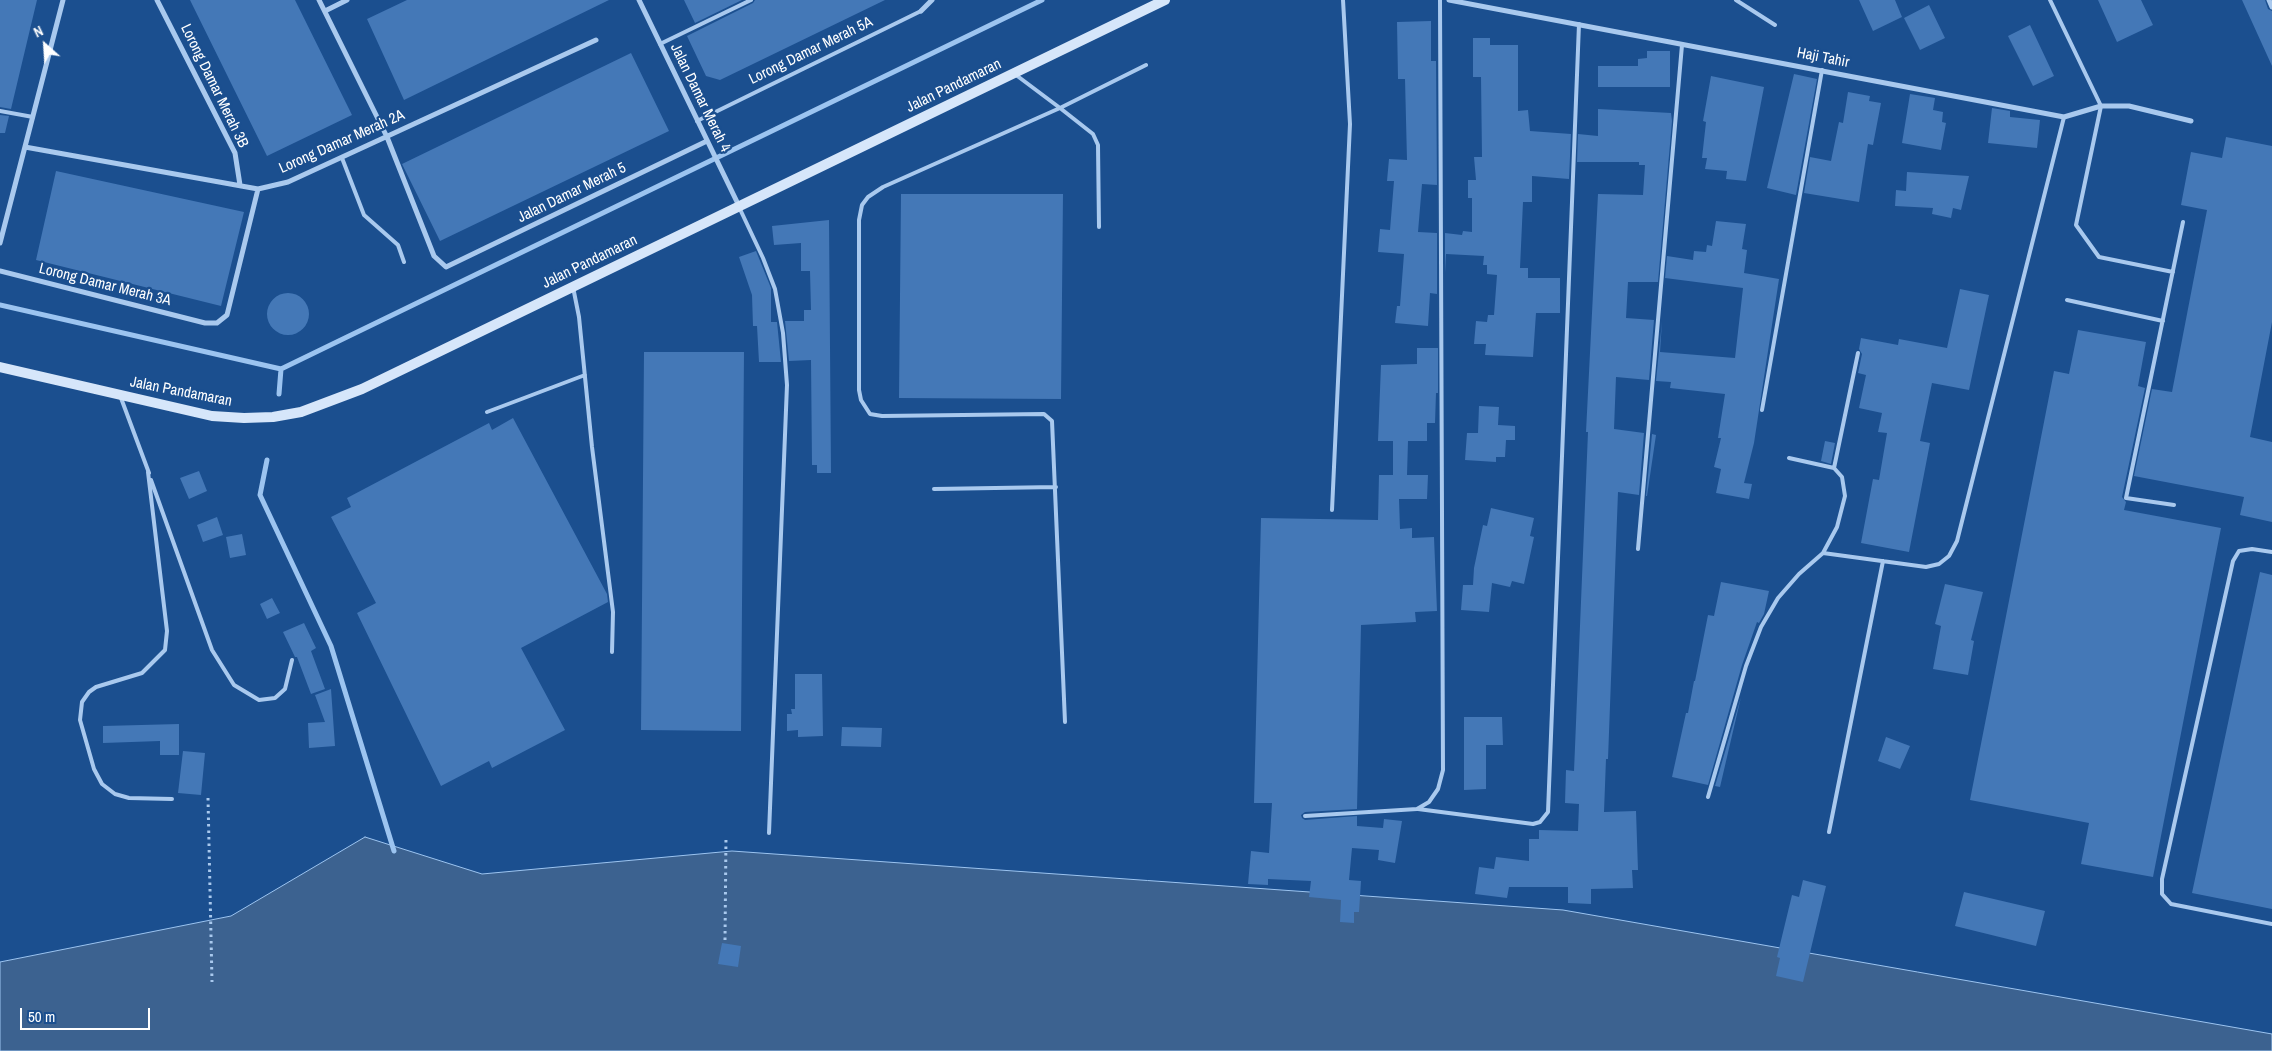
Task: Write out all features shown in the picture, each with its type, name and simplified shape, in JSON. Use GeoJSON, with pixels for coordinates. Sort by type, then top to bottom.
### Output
{"type":"FeatureCollection","features":[{"type":"Feature","properties":{"kind":"main road","name":"Jalan Pandamaran"},"geometry":{"type":"LineString","coordinates":[[0,367],[212,416],[273,417],[301,412],[362,389],[1165,0]]}},
{"type":"Feature","properties":{"kind":"street"},"geometry":{"type":"LineString","coordinates":[[0,243],[63,0]]}},
{"type":"Feature","properties":{"kind":"street","name":"Lorong Damar Merah 3B"},"geometry":{"type":"LineString","coordinates":[[157,0],[235,153],[240,185]]}},
{"type":"Feature","properties":{"kind":"street"},"geometry":{"type":"LineString","coordinates":[[319,0],[386,137]]}},
{"type":"Feature","properties":{"kind":"street"},"geometry":{"type":"LineString","coordinates":[[325,11],[347,0]]}},
{"type":"Feature","properties":{"kind":"street","name":"Jalan Damar Merah 4"},"geometry":{"type":"LineString","coordinates":[[639,0],[739,207]]}},
{"type":"Feature","properties":{"kind":"street","name":"Lorong Damar Merah 5A"},"geometry":{"type":"LineString","coordinates":[[921,11],[932,0]]}},
{"type":"Feature","properties":{"kind":"street","name":"Haji Tahir"},"geometry":{"type":"LineString","coordinates":[[1449,0],[2064,117],[2101,106],[2129,106],[2190,121]]}},
{"type":"Feature","properties":{"kind":"street"},"geometry":{"type":"LineString","coordinates":[[2269,0],[2272,7]]}},
{"type":"Feature","properties":{"kind":"street","name":"Lorong Damar Merah 2A"},"geometry":{"type":"LineString","coordinates":[[25,147],[258,189],[288,182],[596,40]]}},
{"type":"Feature","properties":{"kind":"street","name":"Jalan Damar Merah 5"},"geometry":{"type":"LineString","coordinates":[[386,137],[434,256],[446,267],[708,141]]}},
{"type":"Feature","properties":{"kind":"street","name":"Lorong Damar Merah 3A"},"geometry":{"type":"LineString","coordinates":[[0,271],[204,323],[217,323],[227,315],[258,189]]}},
{"type":"Feature","properties":{"kind":"lane"},"geometry":{"type":"LineString","coordinates":[[660,44],[751,0]]}},
{"type":"Feature","properties":{"kind":"lane"},"geometry":{"type":"LineString","coordinates":[[1332,510],[1350,124],[1344,0]]}},
{"type":"Feature","properties":{"kind":"lane"},"geometry":{"type":"LineString","coordinates":[[1417,809],[1429,802],[1438,789],[1443,770],[1440,0]]}},
{"type":"Feature","properties":{"kind":"lane"},"geometry":{"type":"LineString","coordinates":[[1736,0],[1775,25]]}},
{"type":"Feature","properties":{"kind":"lane"},"geometry":{"type":"LineString","coordinates":[[2050,0],[2101,106],[2076,224],[2099,257],[2172,272]]}},
{"type":"Feature","properties":{"kind":"lane","name":"Lorong Damar Merah 5A"},"geometry":{"type":"LineString","coordinates":[[697,120],[921,11]]}},
{"type":"Feature","properties":{"kind":"lane"},"geometry":{"type":"LineString","coordinates":[[1305,816],[1417,809],[1532,824],[1540,822],[1548,812],[1579,24]]}},
{"type":"Feature","properties":{"kind":"lane"},"geometry":{"type":"LineString","coordinates":[[1638,549],[1682,45]]}},
{"type":"Feature","properties":{"kind":"lane"},"geometry":{"type":"LineString","coordinates":[[1065,722],[1052,421],[1044,414],[882,416],[870,414],[865,409],[859,390],[859,220],[862,205],[868,197],[883,188],[1060,108],[1146,65]]}},
{"type":"Feature","properties":{"kind":"lane"},"geometry":{"type":"LineString","coordinates":[[1762,410],[1822,70]]}},
{"type":"Feature","properties":{"kind":"lane"},"geometry":{"type":"LineString","coordinates":[[1014,74],[1092,134],[1098,145],[1099,227]]}},
{"type":"Feature","properties":{"kind":"lane"},"geometry":{"type":"LineString","coordinates":[[0,110],[33,116]]}},
{"type":"Feature","properties":{"kind":"lane"},"geometry":{"type":"LineString","coordinates":[[1823,553],[1926,567],[1939,564],[1949,556],[1957,541],[2064,117]]}},
{"type":"Feature","properties":{"kind":"lane"},"geometry":{"type":"LineString","coordinates":[[342,158],[364,215],[398,245],[404,262]]}},
{"type":"Feature","properties":{"kind":"lane"},"geometry":{"type":"LineString","coordinates":[[739,207],[775,289],[783,333],[786,385],[769,833]]}},
{"type":"Feature","properties":{"kind":"lane"},"geometry":{"type":"LineString","coordinates":[[2174,505],[2126,498],[2184,222]]}},
{"type":"Feature","properties":{"kind":"lane"},"geometry":{"type":"LineString","coordinates":[[573,288],[580,317],[585,375],[614,612],[612,652]]}},
{"type":"Feature","properties":{"kind":"lane"},"geometry":{"type":"LineString","coordinates":[[2067,300],[2163,321]]}},
{"type":"Feature","properties":{"kind":"lane"},"geometry":{"type":"LineString","coordinates":[[1834,468],[1858,353]]}},
{"type":"Feature","properties":{"kind":"lane"},"geometry":{"type":"LineString","coordinates":[[487,412],[585,375]]}},
{"type":"Feature","properties":{"kind":"lane"},"geometry":{"type":"LineString","coordinates":[[120,396],[212,650],[234,686],[259,700],[275,698],[285,689],[292,660]]}},
{"type":"Feature","properties":{"kind":"lane"},"geometry":{"type":"LineString","coordinates":[[1708,797],[1746,666],[1761,627],[1778,598],[1799,574],[1823,553],[1837,527],[1845,496],[1842,476],[1834,468],[1789,458]]}},
{"type":"Feature","properties":{"kind":"lane"},"geometry":{"type":"LineString","coordinates":[[148,472],[167,631],[165,650],[142,673],[96,687],[89,692],[82,702],[80,720],[94,769],[102,784],[114,794],[129,798],[172,799]]}},
{"type":"Feature","properties":{"kind":"lane"},"geometry":{"type":"LineString","coordinates":[[934,489],[1056,487]]}},
{"type":"Feature","properties":{"kind":"lane"},"geometry":{"type":"LineString","coordinates":[[2272,552],[2252,549],[2239,551],[2233,561],[2162,879],[2162,894],[2171,904],[2272,924]]}},
{"type":"Feature","properties":{"kind":"lane"},"geometry":{"type":"LineString","coordinates":[[1829,832],[1883,561]]}},
{"type":"Feature","properties":{"kind":"path"},"geometry":{"type":"LineString","coordinates":[[208,798],[212,982]]}},
{"type":"Feature","properties":{"kind":"path"},"geometry":{"type":"LineString","coordinates":[[725,940],[726,836]]}},
{"type":"Feature","properties":{"kind":"water"},"geometry":{"type":"Polygon","coordinates":[[[365,837],[482,874],[732,851],[1563,910],[2272,1034],[2272,1051],[0,1051],[0,962],[231,916],[365,837]]]}},
{"type":"Feature","properties":{"kind":"building"},"geometry":{"type":"Polygon","coordinates":[[[0,0],[37,0],[11,109],[0,107],[0,0]]]}},
{"type":"Feature","properties":{"kind":"building"},"geometry":{"type":"Polygon","coordinates":[[[190,0],[295,0],[352,115],[267,156],[190,0]]]}},
{"type":"Feature","properties":{"kind":"building"},"geometry":{"type":"Polygon","coordinates":[[[407,0],[609,0],[404,100],[367,19],[407,0]]]}},
{"type":"Feature","properties":{"kind":"building"},"geometry":{"type":"Polygon","coordinates":[[[684,0],[742,0],[695,23],[684,0]]]}},
{"type":"Feature","properties":{"kind":"building"},"geometry":{"type":"Polygon","coordinates":[[[755,0],[885,0],[720,80],[706,76],[687,36],[753,3],[755,0]]]}},
{"type":"Feature","properties":{"kind":"building"},"geometry":{"type":"Polygon","coordinates":[[[1859,0],[1895,0],[1902,17],[1873,31],[1859,0]]]}},
{"type":"Feature","properties":{"kind":"building"},"geometry":{"type":"Polygon","coordinates":[[[2098,0],[2141,0],[2153,25],[2117,42],[2098,0]]]}},
{"type":"Feature","properties":{"kind":"building"},"geometry":{"type":"Polygon","coordinates":[[[2242,0],[2265,0],[2268,9],[2272,11],[2272,66],[2242,0]]]}},
{"type":"Feature","properties":{"kind":"building"},"geometry":{"type":"Polygon","coordinates":[[[1929,5],[1945,38],[1920,50],[1904,18],[1929,5]]]}},
{"type":"Feature","properties":{"kind":"building"},"geometry":{"type":"Polygon","coordinates":[[[1431,21],[1431,61],[1436,61],[1437,185],[1422,184],[1418,232],[1437,233],[1437,294],[1430,293],[1428,326],[1395,323],[1397,306],[1400,306],[1404,254],[1378,252],[1380,229],[1390,230],[1394,181],[1387,181],[1389,159],[1407,160],[1405,79],[1398,79],[1397,22],[1431,21]]]}},
{"type":"Feature","properties":{"kind":"building"},"geometry":{"type":"Polygon","coordinates":[[[2030,25],[2054,76],[2033,86],[2008,36],[2030,25]]]}},
{"type":"Feature","properties":{"kind":"building"},"geometry":{"type":"Polygon","coordinates":[[[1473,38],[1490,38],[1490,45],[1518,45],[1518,111],[1528,110],[1530,131],[1571,134],[1569,179],[1532,176],[1532,202],[1523,202],[1520,268],[1528,268],[1528,278],[1560,278],[1560,313],[1536,313],[1533,357],[1485,355],[1486,344],[1474,344],[1476,321],[1487,322],[1488,315],[1494,315],[1497,275],[1487,274],[1487,265],[1483,265],[1484,256],[1446,254],[1445,273],[1445,233],[1462,235],[1463,231],[1472,232],[1472,198],[1468,198],[1468,180],[1476,180],[1474,157],[1482,157],[1481,77],[1473,77],[1473,38]]]}},
{"type":"Feature","properties":{"kind":"building"},"geometry":{"type":"Polygon","coordinates":[[[1647,51],[1670,51],[1670,87],[1598,87],[1598,66],[1638,66],[1638,59],[1647,58],[1647,51]]]}},
{"type":"Feature","properties":{"kind":"building"},"geometry":{"type":"Polygon","coordinates":[[[631,53],[669,131],[440,241],[402,164],[631,53]]]}},
{"type":"Feature","properties":{"kind":"building"},"geometry":{"type":"Polygon","coordinates":[[[1794,74],[1817,79],[1796,195],[1767,188],[1794,74]]]}},
{"type":"Feature","properties":{"kind":"building"},"geometry":{"type":"Polygon","coordinates":[[[1711,76],[1764,87],[1746,181],[1726,179],[1727,171],[1705,169],[1707,158],[1702,158],[1706,122],[1703,121],[1711,76]]]}},
{"type":"Feature","properties":{"kind":"building"},"geometry":{"type":"Polygon","coordinates":[[[1848,92],[1870,96],[1869,101],[1881,103],[1873,145],[1868,144],[1859,202],[1804,193],[1810,157],[1831,161],[1839,122],[1843,123],[1848,92]]]}},
{"type":"Feature","properties":{"kind":"building"},"geometry":{"type":"Polygon","coordinates":[[[1910,94],[1935,98],[1933,110],[1943,112],[1942,122],[1946,123],[1941,150],[1902,143],[1910,94]]]}},
{"type":"Feature","properties":{"kind":"building"},"geometry":{"type":"Polygon","coordinates":[[[1992,108],[2010,111],[2010,117],[2040,120],[2037,148],[1988,143],[1992,108]]]}},
{"type":"Feature","properties":{"kind":"building"},"geometry":{"type":"Polygon","coordinates":[[[1598,109],[1671,113],[1672,121],[1658,282],[1628,282],[1626,318],[1654,320],[1649,380],[1616,377],[1614,429],[1644,433],[1639,495],[1618,492],[1608,759],[1606,759],[1604,812],[1636,811],[1638,870],[1632,870],[1633,888],[1591,889],[1591,904],[1568,903],[1568,887],[1509,887],[1507,898],[1475,894],[1479,867],[1494,869],[1496,857],[1529,861],[1529,839],[1539,839],[1539,830],[1578,831],[1579,804],[1565,803],[1566,770],[1574,771],[1588,432],[1586,432],[1598,194],[1643,195],[1645,165],[1639,165],[1639,162],[1577,162],[1578,134],[1598,136],[1598,109]]]}},
{"type":"Feature","properties":{"kind":"building"},"geometry":{"type":"Polygon","coordinates":[[[0,115],[9,116],[5,133],[0,133],[0,115]]]}},
{"type":"Feature","properties":{"kind":"building"},"geometry":{"type":"Polygon","coordinates":[[[2226,137],[2272,146],[2272,322],[2250,437],[2272,442],[2272,522],[2240,515],[2244,497],[2134,476],[2152,389],[2172,392],[2207,210],[2181,205],[2191,152],[2222,158],[2226,137]]]}},
{"type":"Feature","properties":{"kind":"building"},"geometry":{"type":"Polygon","coordinates":[[[56,171],[244,212],[221,306],[36,260],[56,171]]]}},
{"type":"Feature","properties":{"kind":"building"},"geometry":{"type":"Polygon","coordinates":[[[1907,172],[1969,176],[1961,210],[1953,208],[1951,218],[1932,214],[1933,208],[1895,206],[1896,190],[1906,191],[1907,172]]]}},
{"type":"Feature","properties":{"kind":"building"},"geometry":{"type":"Polygon","coordinates":[[[901,194],[1063,194],[1061,399],[899,398],[901,194]]]}},
{"type":"Feature","properties":{"kind":"building"},"geometry":{"type":"Polygon","coordinates":[[[829,220],[831,473],[817,473],[817,465],[812,465],[811,360],[789,361],[785,321],[804,321],[804,310],[811,310],[810,271],[801,271],[801,243],[774,245],[772,226],[829,220]]]}},
{"type":"Feature","properties":{"kind":"building"},"geometry":{"type":"Polygon","coordinates":[[[1716,221],[1746,224],[1742,249],[1747,250],[1744,273],[1779,279],[1754,443],[1744,483],[1752,484],[1749,499],[1716,493],[1721,469],[1714,467],[1721,438],[1718,438],[1725,394],[1670,388],[1671,382],[1656,381],[1662,321],[1660,352],[1735,358],[1743,288],[1665,278],[1667,256],[1693,260],[1694,251],[1706,252],[1707,245],[1712,246],[1716,221]]]}},
{"type":"Feature","properties":{"kind":"building"},"geometry":{"type":"Polygon","coordinates":[[[756,251],[771,288],[771,322],[777,322],[781,362],[759,362],[757,326],[753,326],[752,295],[739,257],[756,251]]]}},
{"type":"Feature","properties":{"kind":"building"},"geometry":{"type":"Polygon","coordinates":[[[1960,289],[1989,295],[1969,390],[1932,383],[1920,441],[1930,443],[1909,552],[1861,543],[1873,479],[1879,480],[1887,433],[1878,432],[1882,413],[1859,408],[1866,375],[1858,373],[1862,354],[1859,349],[1861,338],[1898,345],[1899,339],[1947,348],[1960,289]]]}},
{"type":"Feature","properties":{"kind":"building"},"geometry":{"type":"Polygon","coordinates":[[[288,293],[303,299],[309,314],[303,329],[288,335],[273,329],[267,314],[273,299],[288,293]]]}},
{"type":"Feature","properties":{"kind":"building"},"geometry":{"type":"Polygon","coordinates":[[[2078,330],[2146,342],[2138,386],[2145,388],[2122,497],[2126,502],[2124,510],[2221,528],[2153,877],[2081,864],[2089,823],[1970,800],[2054,371],[2069,374],[2078,330]]]}},
{"type":"Feature","properties":{"kind":"building"},"geometry":{"type":"Polygon","coordinates":[[[1417,348],[1438,348],[1438,393],[1436,393],[1435,423],[1427,423],[1427,441],[1408,441],[1407,475],[1428,475],[1427,499],[1399,499],[1400,529],[1412,528],[1412,538],[1434,537],[1437,611],[1415,612],[1416,622],[1361,625],[1357,809],[1305,812],[1301,815],[1305,820],[1357,816],[1357,826],[1383,828],[1384,819],[1402,821],[1395,863],[1378,860],[1379,850],[1352,848],[1349,880],[1361,881],[1359,912],[1354,912],[1354,923],[1340,922],[1341,900],[1309,897],[1311,881],[1268,879],[1268,885],[1248,884],[1251,851],[1269,853],[1272,803],[1254,803],[1261,518],[1378,520],[1379,475],[1393,475],[1393,441],[1378,441],[1381,365],[1417,364],[1417,348]]]}},
{"type":"Feature","properties":{"kind":"building"},"geometry":{"type":"Polygon","coordinates":[[[644,352],[744,352],[741,731],[641,730],[644,352]]]}},
{"type":"Feature","properties":{"kind":"building"},"geometry":{"type":"Polygon","coordinates":[[[1479,406],[1499,407],[1498,425],[1515,426],[1515,440],[1506,440],[1505,457],[1496,457],[1496,462],[1465,460],[1467,433],[1478,433],[1479,406]]]}},
{"type":"Feature","properties":{"kind":"building"},"geometry":{"type":"Polygon","coordinates":[[[513,418],[607,594],[608,602],[521,648],[565,730],[492,768],[489,761],[441,786],[357,613],[376,603],[331,517],[351,507],[347,498],[489,423],[492,430],[513,418]]]}},
{"type":"Feature","properties":{"kind":"building"},"geometry":{"type":"Polygon","coordinates":[[[1652,434],[1656,435],[1646,496],[1652,434]]]}},
{"type":"Feature","properties":{"kind":"building"},"geometry":{"type":"Polygon","coordinates":[[[1825,441],[1835,443],[1831,464],[1821,461],[1825,441]]]}},
{"type":"Feature","properties":{"kind":"building"},"geometry":{"type":"Polygon","coordinates":[[[199,471],[207,491],[189,499],[180,478],[199,471]]]}},
{"type":"Feature","properties":{"kind":"building"},"geometry":{"type":"Polygon","coordinates":[[[1491,508],[1534,518],[1530,536],[1534,537],[1524,584],[1512,581],[1510,587],[1492,583],[1489,612],[1461,610],[1463,585],[1473,585],[1474,568],[1483,525],[1487,526],[1491,508]]]}},
{"type":"Feature","properties":{"kind":"building"},"geometry":{"type":"Polygon","coordinates":[[[217,517],[223,535],[203,542],[197,525],[217,517]]]}},
{"type":"Feature","properties":{"kind":"building"},"geometry":{"type":"Polygon","coordinates":[[[242,534],[246,555],[230,558],[226,537],[242,534]]]}},
{"type":"Feature","properties":{"kind":"building"},"geometry":{"type":"Polygon","coordinates":[[[2260,572],[2272,575],[2272,909],[2192,893],[2260,572]]]}},
{"type":"Feature","properties":{"kind":"building"},"geometry":{"type":"Polygon","coordinates":[[[1721,582],[1769,591],[1764,614],[1759,623],[1757,622],[1742,665],[1708,785],[1672,777],[1686,713],[1688,713],[1708,615],[1714,616],[1721,582]]]}},
{"type":"Feature","properties":{"kind":"building"},"geometry":{"type":"Polygon","coordinates":[[[1945,584],[1983,592],[1971,640],[1974,641],[1968,675],[1933,669],[1941,626],[1935,624],[1945,584]]]}},
{"type":"Feature","properties":{"kind":"building"},"geometry":{"type":"Polygon","coordinates":[[[272,598],[280,613],[267,619],[260,604],[272,598]]]}},
{"type":"Feature","properties":{"kind":"building"},"geometry":{"type":"Polygon","coordinates":[[[304,623],[316,648],[311,651],[325,689],[311,694],[297,657],[295,657],[283,632],[304,623]]]}},
{"type":"Feature","properties":{"kind":"building"},"geometry":{"type":"Polygon","coordinates":[[[795,674],[822,674],[823,736],[798,737],[798,730],[787,731],[787,714],[792,714],[791,709],[795,709],[795,674]]]}},
{"type":"Feature","properties":{"kind":"building"},"geometry":{"type":"Polygon","coordinates":[[[331,689],[335,746],[309,748],[308,723],[325,722],[315,695],[331,689]]]}},
{"type":"Feature","properties":{"kind":"building"},"geometry":{"type":"Polygon","coordinates":[[[1741,697],[1720,787],[1715,786],[1741,697]]]}},
{"type":"Feature","properties":{"kind":"building"},"geometry":{"type":"Polygon","coordinates":[[[1464,717],[1502,717],[1503,745],[1486,745],[1486,789],[1464,790],[1464,717]]]}},
{"type":"Feature","properties":{"kind":"building"},"geometry":{"type":"Polygon","coordinates":[[[179,724],[179,755],[160,755],[160,741],[103,743],[103,726],[179,724]]]}},
{"type":"Feature","properties":{"kind":"building"},"geometry":{"type":"Polygon","coordinates":[[[842,727],[882,728],[881,747],[841,746],[842,727]]]}},
{"type":"Feature","properties":{"kind":"building"},"geometry":{"type":"Polygon","coordinates":[[[1886,737],[1910,746],[1900,769],[1878,761],[1886,737]]]}},
{"type":"Feature","properties":{"kind":"building"},"geometry":{"type":"Polygon","coordinates":[[[183,751],[205,753],[201,795],[178,793],[183,751]]]}},
{"type":"Feature","properties":{"kind":"building"},"geometry":{"type":"Polygon","coordinates":[[[1803,880],[1826,886],[1803,982],[1776,976],[1780,958],[1777,957],[1792,895],[1799,897],[1803,880]]]}},
{"type":"Feature","properties":{"kind":"building"},"geometry":{"type":"Polygon","coordinates":[[[1964,892],[2045,911],[2036,946],[1955,926],[1964,892]]]}},
{"type":"Feature","properties":{"kind":"building"},"geometry":{"type":"Polygon","coordinates":[[[722,943],[741,946],[738,967],[718,964],[722,943]]]}},
{"type":"Feature","properties":{"kind":"waterway"},"geometry":{"type":"LineString","coordinates":[[0,305],[281,369],[1042,0]]}},
{"type":"Feature","properties":{"kind":"waterway"},"geometry":{"type":"LineString","coordinates":[[279,394],[281,369]]}},
{"type":"Feature","properties":{"kind":"waterway"},"geometry":{"type":"LineString","coordinates":[[267,460],[260,495],[331,646],[394,851]]}}]}
